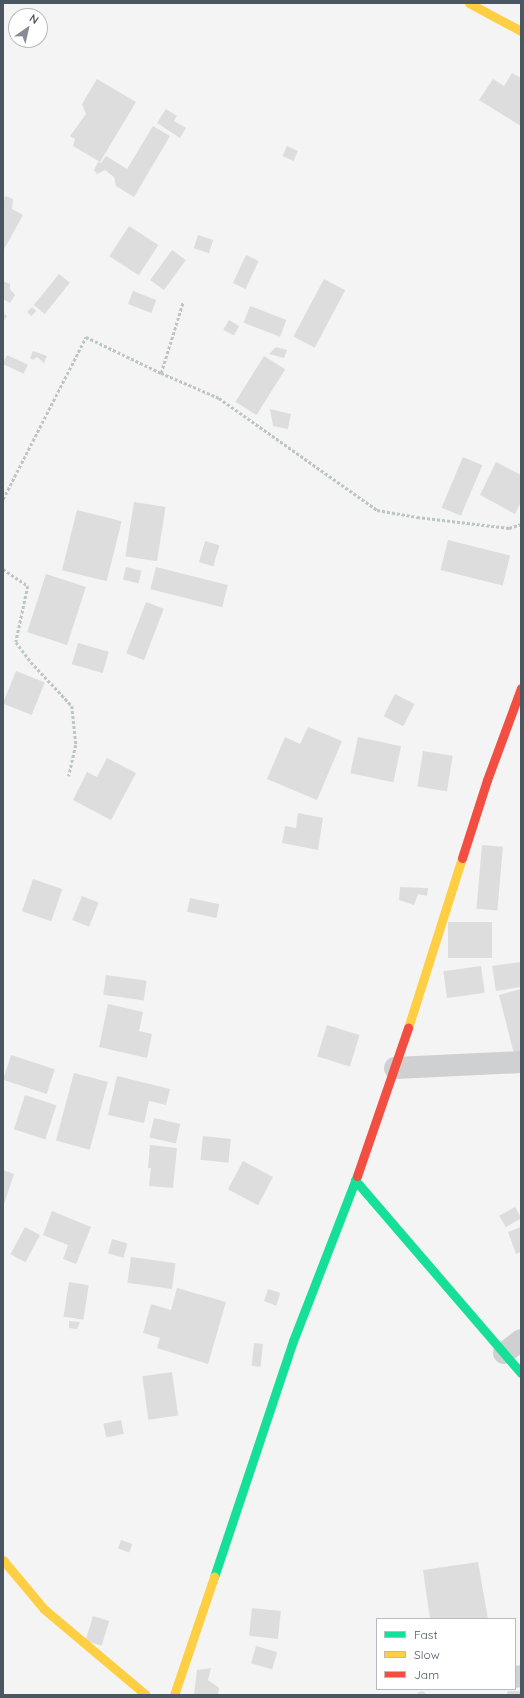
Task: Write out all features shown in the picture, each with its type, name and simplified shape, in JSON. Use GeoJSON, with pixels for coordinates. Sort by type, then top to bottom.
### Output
{"type":"FeatureCollection","features":[{"type":"Feature","properties":{"kind":"street"},"geometry":{"type":"LineString","coordinates":[[469,3],[521,31]]}},
{"type":"Feature","properties":{"kind":"street"},"geometry":{"type":"LineString","coordinates":[[174,1695],[293,1341],[355,1180],[395,1068],[487,780],[521,688]]}},
{"type":"Feature","properties":{"kind":"street"},"geometry":{"type":"LineString","coordinates":[[395,1068],[521,1062]]}},
{"type":"Feature","properties":{"kind":"street"},"geometry":{"type":"LineString","coordinates":[[355,1180],[521,1374]]}},
{"type":"Feature","properties":{"kind":"street"},"geometry":{"type":"LineString","coordinates":[[504,1353],[521,1340]]}},
{"type":"Feature","properties":{"kind":"street"},"geometry":{"type":"LineString","coordinates":[[3,1560],[44,1609],[146,1695]]}},
{"type":"Feature","properties":{"kind":"path"},"geometry":{"type":"LineString","coordinates":[[162,373],[183,302]]}},
{"type":"Feature","properties":{"kind":"path"},"geometry":{"type":"LineString","coordinates":[[3,499],[86,337],[219,398],[378,510],[417,518],[509,528],[521,524]]}},
{"type":"Feature","properties":{"kind":"path"},"geometry":{"type":"LineString","coordinates":[[3,569],[28,586],[16,642],[31,662],[72,706],[76,745],[70,776]]}},
{"type":"Feature","properties":{"kind":"building"},"geometry":{"type":"Polygon","coordinates":[[[512,73],[521,78],[521,126],[479,100],[493,79],[504,86],[512,73]]]}},
{"type":"Feature","properties":{"kind":"building"},"geometry":{"type":"Polygon","coordinates":[[[97,79],[136,102],[100,162],[73,146],[75,139],[70,136],[86,114],[82,104],[97,79]]]}},
{"type":"Feature","properties":{"kind":"building"},"geometry":{"type":"Polygon","coordinates":[[[166,109],[177,116],[174,121],[186,128],[180,138],[157,123],[166,109]]]}},
{"type":"Feature","properties":{"kind":"building"},"geometry":{"type":"Polygon","coordinates":[[[153,126],[170,136],[134,197],[116,186],[114,177],[105,170],[97,174],[94,170],[98,162],[101,163],[106,156],[127,169],[153,126]]]}},
{"type":"Feature","properties":{"kind":"building"},"geometry":{"type":"Polygon","coordinates":[[[287,146],[298,151],[293,161],[283,156],[287,146]]]}},
{"type":"Feature","properties":{"kind":"building"},"geometry":{"type":"Polygon","coordinates":[[[5,196],[13,199],[12,209],[23,215],[3,251],[3,200],[4,201],[5,196]]]}},
{"type":"Feature","properties":{"kind":"building"},"geometry":{"type":"Polygon","coordinates":[[[129,226],[158,245],[139,275],[109,256],[129,226]]]}},
{"type":"Feature","properties":{"kind":"building"},"geometry":{"type":"Polygon","coordinates":[[[198,235],[213,240],[209,253],[194,248],[198,235]]]}},
{"type":"Feature","properties":{"kind":"building"},"geometry":{"type":"Polygon","coordinates":[[[172,250],[186,260],[164,290],[150,280],[172,250]]]}},
{"type":"Feature","properties":{"kind":"building"},"geometry":{"type":"Polygon","coordinates":[[[246,255],[259,261],[246,289],[233,283],[246,255]]]}},
{"type":"Feature","properties":{"kind":"building"},"geometry":{"type":"Polygon","coordinates":[[[59,274],[70,283],[45,314],[34,305],[59,274]]]}},
{"type":"Feature","properties":{"kind":"building"},"geometry":{"type":"Polygon","coordinates":[[[324,279],[345,290],[315,348],[293,336],[324,279]]]}},
{"type":"Feature","properties":{"kind":"building"},"geometry":{"type":"Polygon","coordinates":[[[3,281],[10,284],[10,289],[15,295],[10,303],[3,299],[3,281]]]}},
{"type":"Feature","properties":{"kind":"building"},"geometry":{"type":"Polygon","coordinates":[[[133,291],[156,300],[151,313],[128,304],[133,291]]]}},
{"type":"Feature","properties":{"kind":"building"},"geometry":{"type":"Polygon","coordinates":[[[250,306],[286,320],[280,337],[244,323],[250,306]]]}},
{"type":"Feature","properties":{"kind":"building"},"geometry":{"type":"Polygon","coordinates":[[[32,307],[36,311],[31,316],[27,312],[32,307]]]}},
{"type":"Feature","properties":{"kind":"building"},"geometry":{"type":"Polygon","coordinates":[[[3,313],[7,316],[3,322],[3,313]]]}},
{"type":"Feature","properties":{"kind":"building"},"geometry":{"type":"Polygon","coordinates":[[[229,320],[239,326],[234,336],[223,329],[229,320]]]}},
{"type":"Feature","properties":{"kind":"building"},"geometry":{"type":"Polygon","coordinates":[[[276,347],[287,350],[284,358],[269,354],[276,347]]]}},
{"type":"Feature","properties":{"kind":"building"},"geometry":{"type":"Polygon","coordinates":[[[33,351],[47,356],[44,363],[37,357],[33,360],[30,358],[33,351]]]}},
{"type":"Feature","properties":{"kind":"building"},"geometry":{"type":"Polygon","coordinates":[[[7,355],[28,365],[24,374],[3,364],[7,355]]]}},
{"type":"Feature","properties":{"kind":"building"},"geometry":{"type":"Polygon","coordinates":[[[264,356],[285,369],[257,415],[235,402],[264,356]]]}},
{"type":"Feature","properties":{"kind":"building"},"geometry":{"type":"Polygon","coordinates":[[[270,409],[291,414],[288,429],[273,426],[270,409]]]}},
{"type":"Feature","properties":{"kind":"building"},"geometry":{"type":"Polygon","coordinates":[[[463,457],[482,465],[461,516],[442,508],[463,457]]]}},
{"type":"Feature","properties":{"kind":"building"},"geometry":{"type":"Polygon","coordinates":[[[496,462],[521,475],[521,502],[515,514],[480,495],[496,462]]]}},
{"type":"Feature","properties":{"kind":"building"},"geometry":{"type":"Polygon","coordinates":[[[134,502],[166,507],[157,561],[125,556],[134,502]]]}},
{"type":"Feature","properties":{"kind":"building"},"geometry":{"type":"Polygon","coordinates":[[[77,510],[122,521],[107,581],[62,570],[77,510]]]}},
{"type":"Feature","properties":{"kind":"building"},"geometry":{"type":"Polygon","coordinates":[[[448,540],[510,555],[503,586],[441,570],[448,540]]]}},
{"type":"Feature","properties":{"kind":"building"},"geometry":{"type":"Polygon","coordinates":[[[205,541],[219,545],[213,566],[199,562],[205,541]]]}},
{"type":"Feature","properties":{"kind":"building"},"geometry":{"type":"Polygon","coordinates":[[[126,567],[142,571],[138,583],[123,580],[126,567]]]}},
{"type":"Feature","properties":{"kind":"building"},"geometry":{"type":"Polygon","coordinates":[[[156,567],[228,585],[222,607],[150,589],[156,567]]]}},
{"type":"Feature","properties":{"kind":"building"},"geometry":{"type":"Polygon","coordinates":[[[46,574],[86,587],[67,645],[27,632],[46,574]]]}},
{"type":"Feature","properties":{"kind":"building"},"geometry":{"type":"Polygon","coordinates":[[[146,602],[164,609],[144,660],[126,653],[146,602]]]}},
{"type":"Feature","properties":{"kind":"building"},"geometry":{"type":"Polygon","coordinates":[[[78,643],[109,652],[103,673],[72,664],[78,643]]]}},
{"type":"Feature","properties":{"kind":"building"},"geometry":{"type":"Polygon","coordinates":[[[16,671],[45,683],[32,715],[3,703],[16,671]]]}},
{"type":"Feature","properties":{"kind":"building"},"geometry":{"type":"Polygon","coordinates":[[[395,694],[415,704],[403,726],[384,716],[395,694]]]}},
{"type":"Feature","properties":{"kind":"building"},"geometry":{"type":"Polygon","coordinates":[[[308,727],[342,741],[317,800],[267,779],[285,737],[300,744],[308,727]]]}},
{"type":"Feature","properties":{"kind":"building"},"geometry":{"type":"Polygon","coordinates":[[[358,737],[401,746],[393,782],[350,773],[358,737]]]}},
{"type":"Feature","properties":{"kind":"building"},"geometry":{"type":"Polygon","coordinates":[[[423,751],[453,756],[447,791],[417,787],[423,751]]]}},
{"type":"Feature","properties":{"kind":"building"},"geometry":{"type":"Polygon","coordinates":[[[107,758],[136,773],[111,820],[73,800],[87,772],[97,777],[107,758]]]}},
{"type":"Feature","properties":{"kind":"building"},"geometry":{"type":"Polygon","coordinates":[[[298,813],[323,818],[318,850],[282,843],[285,826],[296,828],[298,813]]]}},
{"type":"Feature","properties":{"kind":"building"},"geometry":{"type":"Polygon","coordinates":[[[482,845],[503,847],[497,911],[476,909],[482,845]]]}},
{"type":"Feature","properties":{"kind":"building"},"geometry":{"type":"Polygon","coordinates":[[[33,879],[62,889],[51,921],[22,911],[33,879]]]}},
{"type":"Feature","properties":{"kind":"building"},"geometry":{"type":"Polygon","coordinates":[[[400,887],[428,888],[427,896],[418,894],[414,905],[399,900],[400,887]]]}},
{"type":"Feature","properties":{"kind":"building"},"geometry":{"type":"Polygon","coordinates":[[[82,896],[99,903],[89,927],[72,920],[82,896]]]}},
{"type":"Feature","properties":{"kind":"building"},"geometry":{"type":"Polygon","coordinates":[[[190,898],[219,904],[216,918],[187,912],[190,898]]]}},
{"type":"Feature","properties":{"kind":"building"},"geometry":{"type":"Polygon","coordinates":[[[448,922],[492,922],[492,958],[448,958],[448,922]]]}},
{"type":"Feature","properties":{"kind":"building"},"geometry":{"type":"Polygon","coordinates":[[[521,962],[521,987],[496,991],[492,966],[521,962]]]}},
{"type":"Feature","properties":{"kind":"building"},"geometry":{"type":"Polygon","coordinates":[[[481,966],[485,993],[447,998],[443,971],[481,966]]]}},
{"type":"Feature","properties":{"kind":"building"},"geometry":{"type":"Polygon","coordinates":[[[106,975],[147,981],[144,1001],[103,995],[106,975]]]}},
{"type":"Feature","properties":{"kind":"building"},"geometry":{"type":"Polygon","coordinates":[[[521,989],[521,1057],[515,1058],[499,995],[521,989]]]}},
{"type":"Feature","properties":{"kind":"building"},"geometry":{"type":"Polygon","coordinates":[[[108,1004],[143,1012],[139,1031],[152,1034],[147,1058],[99,1047],[108,1004]]]}},
{"type":"Feature","properties":{"kind":"building"},"geometry":{"type":"Polygon","coordinates":[[[327,1025],[360,1035],[350,1066],[317,1057],[327,1025]]]}},
{"type":"Feature","properties":{"kind":"building"},"geometry":{"type":"Polygon","coordinates":[[[11,1055],[55,1069],[47,1094],[3,1080],[11,1055]]]}},
{"type":"Feature","properties":{"kind":"building"},"geometry":{"type":"Polygon","coordinates":[[[74,1073],[108,1082],[90,1150],[56,1141],[74,1073]]]}},
{"type":"Feature","properties":{"kind":"building"},"geometry":{"type":"Polygon","coordinates":[[[117,1076],[170,1089],[166,1105],[149,1101],[144,1123],[108,1115],[117,1076]]]}},
{"type":"Feature","properties":{"kind":"building"},"geometry":{"type":"Polygon","coordinates":[[[25,1095],[56,1105],[45,1139],[14,1129],[25,1095]]]}},
{"type":"Feature","properties":{"kind":"building"},"geometry":{"type":"Polygon","coordinates":[[[154,1118],[180,1124],[176,1144],[150,1137],[154,1118]]]}},
{"type":"Feature","properties":{"kind":"building"},"geometry":{"type":"Polygon","coordinates":[[[203,1136],[231,1139],[228,1163],[200,1160],[203,1136]]]}},
{"type":"Feature","properties":{"kind":"building"},"geometry":{"type":"Polygon","coordinates":[[[150,1145],[177,1148],[173,1188],[149,1186],[151,1168],[148,1168],[150,1145]]]}},
{"type":"Feature","properties":{"kind":"building"},"geometry":{"type":"Polygon","coordinates":[[[243,1161],[273,1177],[258,1205],[228,1189],[243,1161]]]}},
{"type":"Feature","properties":{"kind":"building"},"geometry":{"type":"Polygon","coordinates":[[[3,1170],[14,1174],[3,1207],[3,1170]]]}},
{"type":"Feature","properties":{"kind":"building"},"geometry":{"type":"Polygon","coordinates":[[[515,1207],[521,1219],[506,1227],[499,1216],[515,1207]]]}},
{"type":"Feature","properties":{"kind":"building"},"geometry":{"type":"Polygon","coordinates":[[[52,1211],[91,1227],[76,1264],[63,1259],[68,1245],[43,1235],[52,1211]]]}},
{"type":"Feature","properties":{"kind":"building"},"geometry":{"type":"Polygon","coordinates":[[[25,1227],[40,1235],[25,1262],[10,1254],[25,1227]]]}},
{"type":"Feature","properties":{"kind":"building"},"geometry":{"type":"Polygon","coordinates":[[[521,1227],[521,1252],[516,1254],[508,1232],[521,1227]]]}},
{"type":"Feature","properties":{"kind":"building"},"geometry":{"type":"Polygon","coordinates":[[[112,1239],[127,1243],[124,1258],[108,1253],[112,1239]]]}},
{"type":"Feature","properties":{"kind":"building"},"geometry":{"type":"Polygon","coordinates":[[[131,1257],[176,1263],[172,1289],[127,1283],[131,1257]]]}},
{"type":"Feature","properties":{"kind":"building"},"geometry":{"type":"Polygon","coordinates":[[[69,1282],[89,1285],[83,1320],[64,1317],[69,1282]]]}},
{"type":"Feature","properties":{"kind":"building"},"geometry":{"type":"Polygon","coordinates":[[[177,1288],[226,1302],[208,1364],[157,1348],[160,1338],[143,1333],[151,1304],[171,1310],[177,1288]]]}},
{"type":"Feature","properties":{"kind":"building"},"geometry":{"type":"Polygon","coordinates":[[[268,1289],[280,1293],[276,1305],[264,1301],[268,1289]]]}},
{"type":"Feature","properties":{"kind":"building"},"geometry":{"type":"Polygon","coordinates":[[[69,1321],[80,1322],[77,1329],[69,1328],[69,1321]]]}},
{"type":"Feature","properties":{"kind":"building"},"geometry":{"type":"Polygon","coordinates":[[[254,1343],[263,1344],[261,1367],[252,1366],[254,1343]]]}},
{"type":"Feature","properties":{"kind":"building"},"geometry":{"type":"Polygon","coordinates":[[[172,1372],[178,1416],[148,1420],[142,1376],[172,1372]]]}},
{"type":"Feature","properties":{"kind":"building"},"geometry":{"type":"Polygon","coordinates":[[[121,1420],[124,1434],[106,1437],[103,1424],[121,1420]]]}},
{"type":"Feature","properties":{"kind":"building"},"geometry":{"type":"Polygon","coordinates":[[[121,1540],[132,1544],[129,1553],[118,1548],[121,1540]]]}},
{"type":"Feature","properties":{"kind":"building"},"geometry":{"type":"Polygon","coordinates":[[[478,1562],[488,1618],[430,1618],[423,1570],[478,1562]]]}},
{"type":"Feature","properties":{"kind":"building"},"geometry":{"type":"Polygon","coordinates":[[[252,1608],[281,1611],[278,1639],[249,1636],[252,1608]]]}},
{"type":"Feature","properties":{"kind":"building"},"geometry":{"type":"Polygon","coordinates":[[[93,1616],[109,1621],[102,1646],[85,1641],[93,1616]]]}},
{"type":"Feature","properties":{"kind":"building"},"geometry":{"type":"Polygon","coordinates":[[[256,1646],[277,1652],[272,1669],[251,1663],[256,1646]]]}},
{"type":"Feature","properties":{"kind":"building"},"geometry":{"type":"Polygon","coordinates":[[[211,1668],[208,1680],[219,1688],[218,1695],[194,1695],[197,1670],[211,1668]]]}},
{"type":"Feature","properties":{"kind":"building"},"geometry":{"type":"Polygon","coordinates":[[[423,1691],[427,1695],[416,1695],[419,1692],[423,1691]]]}},
{"type":"Feature","properties":{"kind":"building"},"geometry":{"type":"Polygon","coordinates":[[[507,1691],[521,1691],[521,1695],[507,1695],[507,1691]]]}},
{"type":"Feature","properties":{"kind":"traffic: fast"},"geometry":{"type":"LineString","coordinates":[[214,1577],[293,1341],[357,1176]]}},
{"type":"Feature","properties":{"kind":"traffic: fast"},"geometry":{"type":"LineString","coordinates":[[355,1180],[521,1373]]}},
{"type":"Feature","properties":{"kind":"traffic: slow"},"geometry":{"type":"LineString","coordinates":[[469,3],[521,31]]}},
{"type":"Feature","properties":{"kind":"traffic: slow"},"geometry":{"type":"LineString","coordinates":[[408,1028],[462,858]]}},
{"type":"Feature","properties":{"kind":"traffic: slow"},"geometry":{"type":"LineString","coordinates":[[3,1560],[44,1609],[146,1695]]}},
{"type":"Feature","properties":{"kind":"traffic: slow"},"geometry":{"type":"LineString","coordinates":[[174,1695],[214,1577]]}},
{"type":"Feature","properties":{"kind":"traffic: jam"},"geometry":{"type":"LineString","coordinates":[[462,858],[487,780],[521,688]]}},
{"type":"Feature","properties":{"kind":"traffic: jam"},"geometry":{"type":"LineString","coordinates":[[357,1176],[408,1028]]}}]}
